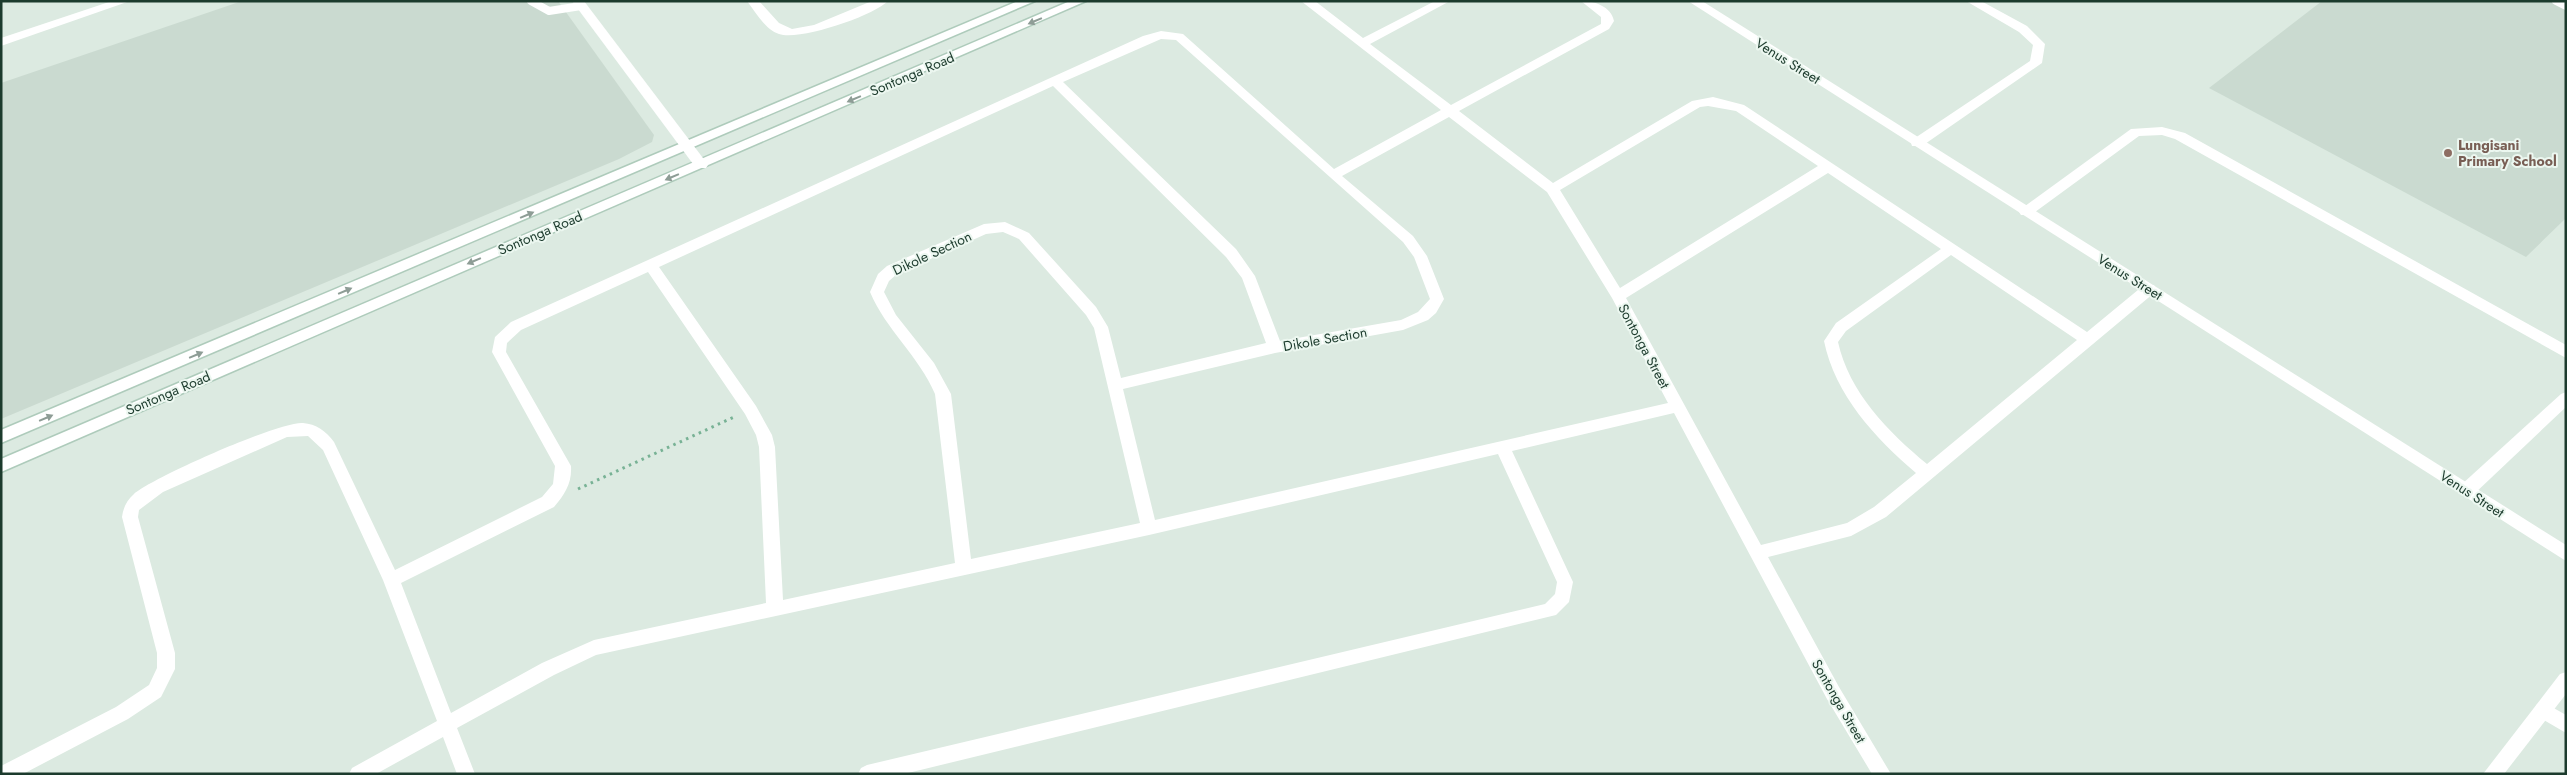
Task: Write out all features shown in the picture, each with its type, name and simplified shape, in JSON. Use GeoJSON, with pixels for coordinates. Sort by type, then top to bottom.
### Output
{"type":"FeatureCollection","features":[{"type":"Feature","properties":{"kind":"street"},"geometry":{"type":"LineString","coordinates":[[1,42],[124,1]]}},
{"type":"Feature","properties":{"kind":"street"},"geometry":{"type":"LineString","coordinates":[[753,1],[778,29],[793,33],[807,31],[882,1]]}},
{"type":"Feature","properties":{"kind":"street","name":"Sontonga Road"},"geometry":{"type":"LineString","coordinates":[[1,437],[1029,1]]}},
{"type":"Feature","properties":{"kind":"street","name":"Sontonga Road"},"geometry":{"type":"LineString","coordinates":[[1,466],[1080,1]]}},
{"type":"Feature","properties":{"kind":"street","name":"Sontonga Street"},"geometry":{"type":"LineString","coordinates":[[1307,1],[1552,189],[1618,296],[1676,408],[1833,692],[1882,774]]}},
{"type":"Feature","properties":{"kind":"street"},"geometry":{"type":"LineString","coordinates":[[1362,43],[1444,1]]}},
{"type":"Feature","properties":{"kind":"street"},"geometry":{"type":"LineString","coordinates":[[391,580],[548,502],[562,487],[563,466],[499,352],[500,341],[508,331],[528,319],[1146,39],[1173,35],[1180,37],[1333,175],[1605,26],[1608,21],[1607,16],[1587,1]]}},
{"type":"Feature","properties":{"kind":"street","name":"Venus Street"},"geometry":{"type":"LineString","coordinates":[[1694,1],[2566,554]]}},
{"type":"Feature","properties":{"kind":"street"},"geometry":{"type":"LineString","coordinates":[[1917,143],[2036,63],[2039,44],[2023,29],[1972,1]]}},
{"type":"Feature","properties":{"kind":"street"},"geometry":{"type":"LineString","coordinates":[[580,4],[701,165]]}},
{"type":"Feature","properties":{"kind":"street"},"geometry":{"type":"LineString","coordinates":[[1055,81],[1231,254],[1248,276],[1275,347]]}},
{"type":"Feature","properties":{"kind":"street"},"geometry":{"type":"LineString","coordinates":[[1552,189],[1696,104],[1710,100],[1723,101],[1740,108],[2088,340]]}},
{"type":"Feature","properties":{"kind":"street"},"geometry":{"type":"LineString","coordinates":[[2026,212],[2136,132],[2149,129],[2162,131],[2180,136],[2566,352]]}},
{"type":"Feature","properties":{"kind":"street"},"geometry":{"type":"LineString","coordinates":[[1618,296],[1827,167]]}},
{"type":"Feature","properties":{"kind":"street","name":"Dikole Section"},"geometry":{"type":"LineString","coordinates":[[1116,385],[1275,347],[1404,325],[1422,318],[1432,309],[1437,299],[1420,256],[1408,239],[1333,175]]}},
{"type":"Feature","properties":{"kind":"street","name":"Dikole Section"},"geometry":{"type":"LineString","coordinates":[[964,568],[943,394],[936,376],[880,301],[877,292],[883,278],[892,270],[984,229],[1004,227],[1024,236],[1097,319],[1116,385],[1149,528]]}},
{"type":"Feature","properties":{"kind":"street"},"geometry":{"type":"LineString","coordinates":[[1928,474],[1896,448],[1875,424],[1838,368],[1831,340],[1841,328],[1950,249]]}},
{"type":"Feature","properties":{"kind":"street"},"geometry":{"type":"LineString","coordinates":[[650,264],[751,410],[764,435],[767,447],[775,608]]}},
{"type":"Feature","properties":{"kind":"street"},"geometry":{"type":"LineString","coordinates":[[1756,552],[1851,529],[1880,512],[2149,289]]}},
{"type":"Feature","properties":{"kind":"street"},"geometry":{"type":"LineString","coordinates":[[2467,490],[2566,398]]}},
{"type":"Feature","properties":{"kind":"street"},"geometry":{"type":"LineString","coordinates":[[358,774],[548,669],[594,648],[1149,528],[1676,408]]}},
{"type":"Feature","properties":{"kind":"street"},"geometry":{"type":"LineString","coordinates":[[4,774],[122,713],[155,692],[161,682],[166,669],[166,653],[130,511],[138,499],[157,487],[280,432],[298,428],[312,430],[324,438],[330,446],[391,580],[466,774]]}},
{"type":"Feature","properties":{"kind":"street"},"geometry":{"type":"LineString","coordinates":[[866,774],[1550,610],[1563,597],[1566,582],[1502,447]]}},
{"type":"Feature","properties":{"kind":"street"},"geometry":{"type":"LineString","coordinates":[[2492,774],[2566,680]]}},
{"type":"Feature","properties":{"kind":"street"},"geometry":{"type":"LineString","coordinates":[[2544,710],[2566,725]]}},
{"type":"Feature","properties":{"kind":"lane"},"geometry":{"type":"LineString","coordinates":[[531,1],[542,10],[552,12],[580,4]]}},
{"type":"Feature","properties":{"kind":"lane"},"geometry":{"type":"LineString","coordinates":[[2556,1],[2566,6]]}},
{"type":"Feature","properties":{"kind":"path"},"geometry":{"type":"LineString","coordinates":[[548,502],[751,410]]}},
{"type":"Feature","properties":{"kind":"shaded area"},"geometry":{"type":"Polygon","coordinates":[[[242,1],[558,1],[654,135],[652,142],[619,159],[1,419],[1,83],[242,1]]]}},
{"type":"Feature","properties":{"kind":"shaded area","name":"Lungisani Primary School"},"geometry":{"type":"Polygon","coordinates":[[[2322,1],[2566,1],[2566,218],[2526,257],[2209,88],[2322,1]]]}},
{"type":"Feature","properties":{"kind":"place","name":"Lungisani Primary School"},"geometry":{"type":"Point","coordinates":[2448,153]}}]}
